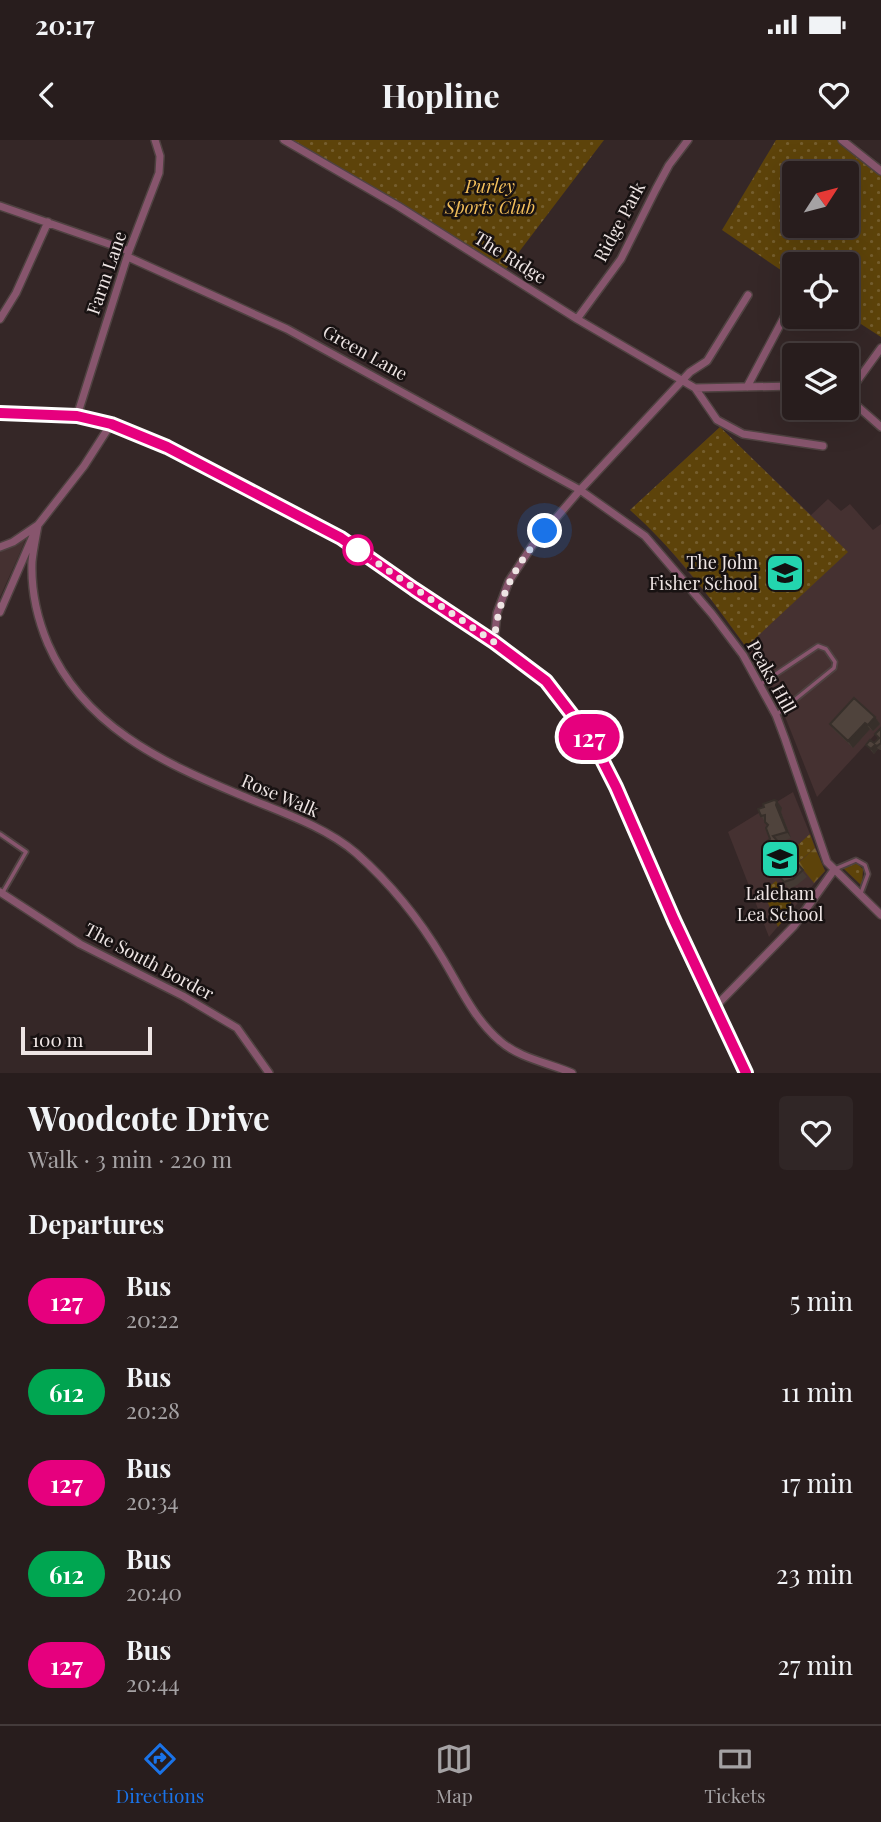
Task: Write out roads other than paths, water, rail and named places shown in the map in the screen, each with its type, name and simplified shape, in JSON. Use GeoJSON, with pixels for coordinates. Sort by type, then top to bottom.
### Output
{"type":"FeatureCollection","features":[{"type":"Feature","properties":{"kind":"main road"},"geometry":{"type":"LineString","coordinates":[[0,413],[77,416],[111,424],[167,447],[341,538],[494,642],[546,681],[593,742],[616,787],[674,920],[746,1073]]}},
{"type":"Feature","properties":{"kind":"street","name":"Farm Lane"},"geometry":{"type":"LineString","coordinates":[[77,416],[128,254],[159,173],[160,156],[156,140]]}},
{"type":"Feature","properties":{"kind":"street","name":"The Ridge"},"geometry":{"type":"LineString","coordinates":[[284,140],[398,206],[578,319],[695,388]]}},
{"type":"Feature","properties":{"kind":"street","name":"Ridge Park"},"geometry":{"type":"LineString","coordinates":[[578,319],[621,259],[669,165],[688,140]]}},
{"type":"Feature","properties":{"kind":"street"},"geometry":{"type":"LineString","coordinates":[[842,140],[881,171]]}},
{"type":"Feature","properties":{"kind":"street","name":"Green Lane"},"geometry":{"type":"LineString","coordinates":[[0,206],[128,254],[287,329],[580,490]]}},
{"type":"Feature","properties":{"kind":"street"},"geometry":{"type":"LineString","coordinates":[[0,319],[16,293],[48,222]]}},
{"type":"Feature","properties":{"kind":"street"},"geometry":{"type":"LineString","coordinates":[[494,642],[497,613],[509,581],[532,546],[580,490],[690,372],[707,361],[748,295]]}},
{"type":"Feature","properties":{"kind":"street"},"geometry":{"type":"LineString","coordinates":[[747,387],[782,320]]}},
{"type":"Feature","properties":{"kind":"street"},"geometry":{"type":"LineString","coordinates":[[859,379],[881,348]]}},
{"type":"Feature","properties":{"kind":"street"},"geometry":{"type":"LineString","coordinates":[[695,388],[782,386]]}},
{"type":"Feature","properties":{"kind":"street"},"geometry":{"type":"LineString","coordinates":[[695,388],[717,419],[743,433],[824,446]]}},
{"type":"Feature","properties":{"kind":"street"},"geometry":{"type":"LineString","coordinates":[[859,407],[881,427]]}},
{"type":"Feature","properties":{"kind":"street"},"geometry":{"type":"LineString","coordinates":[[0,612],[38,525],[84,466],[111,424]]}},
{"type":"Feature","properties":{"kind":"street","name":"Peaks Hill"},"geometry":{"type":"LineString","coordinates":[[580,490],[630,523],[663,553],[743,655],[776,715],[821,848],[834,870],[881,915]]}},
{"type":"Feature","properties":{"kind":"street"},"geometry":{"type":"LineString","coordinates":[[0,547],[13,542],[38,525]]}},
{"type":"Feature","properties":{"kind":"street","name":"Rose Walk"},"geometry":{"type":"LineString","coordinates":[[38,525],[32,560],[38,618],[63,674],[90,707],[119,732],[166,762],[297,819],[344,844],[379,876],[418,921],[489,1030],[502,1043],[518,1052],[572,1073]]}},
{"type":"Feature","properties":{"kind":"street"},"geometry":{"type":"LineString","coordinates":[[714,1008],[794,926],[834,870]]}},
{"type":"Feature","properties":{"kind":"street","name":"The South Border"},"geometry":{"type":"LineString","coordinates":[[1,893],[80,944],[183,996],[237,1028],[269,1073]]}},
{"type":"Feature","properties":{"kind":"lane"},"geometry":{"type":"LineString","coordinates":[[760,685],[818,646],[826,649],[835,662],[834,668],[776,715]]}},
{"type":"Feature","properties":{"kind":"lane"},"geometry":{"type":"LineString","coordinates":[[0,834],[26,852],[1,893]]}},
{"type":"Feature","properties":{"kind":"lane"},"geometry":{"type":"LineString","coordinates":[[834,870],[856,860],[865,865],[868,874],[860,896]]}},
{"type":"Feature","properties":{"kind":"place","name":"The John Fisher School"},"geometry":{"type":"Point","coordinates":[785,573]}},
{"type":"Feature","properties":{"kind":"place","name":"Laleham Lea School"},"geometry":{"type":"Point","coordinates":[780,859]}},
{"type":"Feature","properties":{"kind":"park label","name":"Purley Sports Club"},"geometry":{"type":"Point","coordinates":[490,197]}}]}
